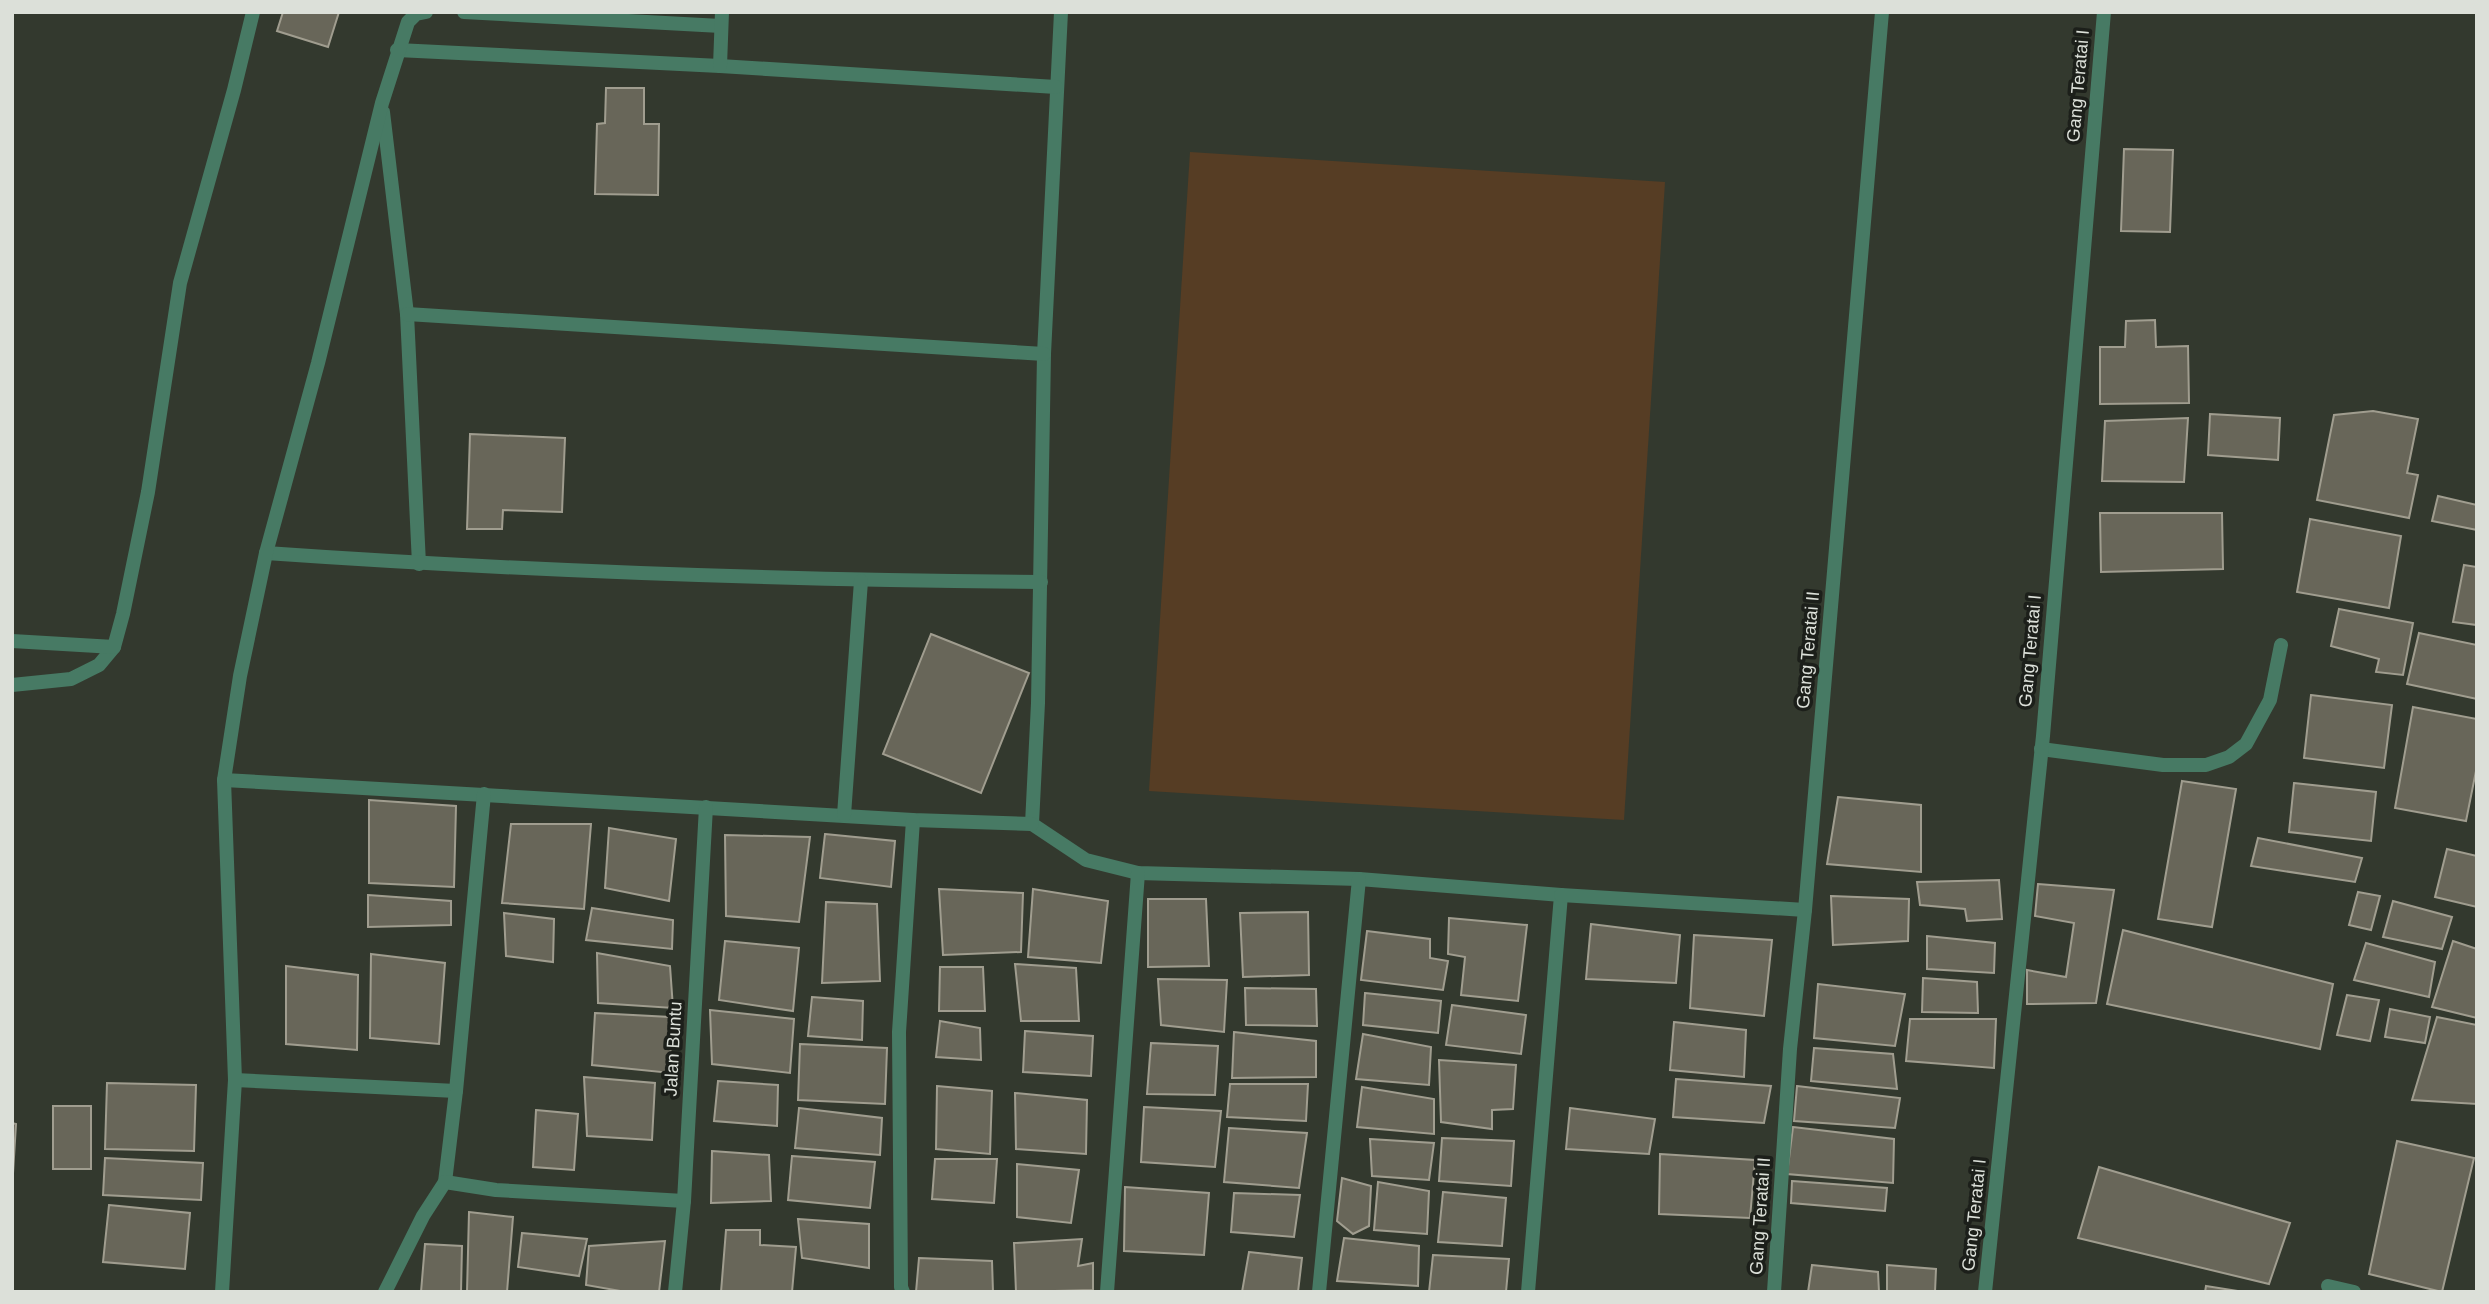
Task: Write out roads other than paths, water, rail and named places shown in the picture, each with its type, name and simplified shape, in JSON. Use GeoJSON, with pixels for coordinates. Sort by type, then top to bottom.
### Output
{"type":"FeatureCollection","features":[{"type":"Feature","properties":{"kind":"street"},"geometry":{"type":"LineString","coordinates":[[12,685],[71,679],[99,665],[114,647],[148,492],[180,283],[253,12]]}},
{"type":"Feature","properties":{"kind":"street"},"geometry":{"type":"LineString","coordinates":[[222,1292],[235,1080],[224,780],[240,676],[266,552],[318,363],[382,103],[408,22],[416,14],[426,12]]}},
{"type":"Feature","properties":{"kind":"street"},"geometry":{"type":"LineString","coordinates":[[464,12],[722,19],[720,66]]}},
{"type":"Feature","properties":{"kind":"street"},"geometry":{"type":"LineString","coordinates":[[1031,824],[1038,704],[1044,354],[1061,12]]}},
{"type":"Feature","properties":{"kind":"street","name":"Gang Teratai II"},"geometry":{"type":"LineString","coordinates":[[1774,1292],[1790,1049],[1805,910],[1882,12]]}},
{"type":"Feature","properties":{"kind":"street","name":"Gang Teratai I"},"geometry":{"type":"LineString","coordinates":[[1985,1292],[2041,749],[2104,12]]}},
{"type":"Feature","properties":{"kind":"street"},"geometry":{"type":"LineString","coordinates":[[397,50],[720,66],[1056,87]]}},
{"type":"Feature","properties":{"kind":"street"},"geometry":{"type":"LineString","coordinates":[[382,103],[407,314],[419,564]]}},
{"type":"Feature","properties":{"kind":"street"},"geometry":{"type":"LineString","coordinates":[[407,314],[1044,354]]}},
{"type":"Feature","properties":{"kind":"street"},"geometry":{"type":"LineString","coordinates":[[266,552],[419,564],[861,581],[1041,582]]}},
{"type":"Feature","properties":{"kind":"street"},"geometry":{"type":"LineString","coordinates":[[845,816],[861,581]]}},
{"type":"Feature","properties":{"kind":"street"},"geometry":{"type":"LineString","coordinates":[[12,642],[114,647]]}},
{"type":"Feature","properties":{"kind":"street"},"geometry":{"type":"LineString","coordinates":[[2041,749],[2163,765],[2206,765],[2229,757],[2246,744],[2270,700],[2281,645]]}},
{"type":"Feature","properties":{"kind":"street"},"geometry":{"type":"LineString","coordinates":[[224,780],[913,820],[1031,824],[1087,860],[1138,873],[1359,879],[1805,910]]}},
{"type":"Feature","properties":{"kind":"street"},"geometry":{"type":"LineString","coordinates":[[384,1292],[423,1216],[445,1182],[484,794]]}},
{"type":"Feature","properties":{"kind":"street","name":"Jalan Buntu"},"geometry":{"type":"LineString","coordinates":[[675,1292],[684,1201],[706,807]]}},
{"type":"Feature","properties":{"kind":"street"},"geometry":{"type":"LineString","coordinates":[[903,1292],[899,1032],[913,820]]}},
{"type":"Feature","properties":{"kind":"street"},"geometry":{"type":"LineString","coordinates":[[1107,1292],[1138,873]]}},
{"type":"Feature","properties":{"kind":"street"},"geometry":{"type":"LineString","coordinates":[[1319,1292],[1359,879]]}},
{"type":"Feature","properties":{"kind":"street"},"geometry":{"type":"LineString","coordinates":[[1528,1292],[1561,895]]}},
{"type":"Feature","properties":{"kind":"street"},"geometry":{"type":"LineString","coordinates":[[235,1080],[456,1091]]}},
{"type":"Feature","properties":{"kind":"street"},"geometry":{"type":"LineString","coordinates":[[445,1182],[496,1190],[684,1201]]}},
{"type":"Feature","properties":{"kind":"street"},"geometry":{"type":"LineString","coordinates":[[2329,1286],[2354,1292]]}}]}
